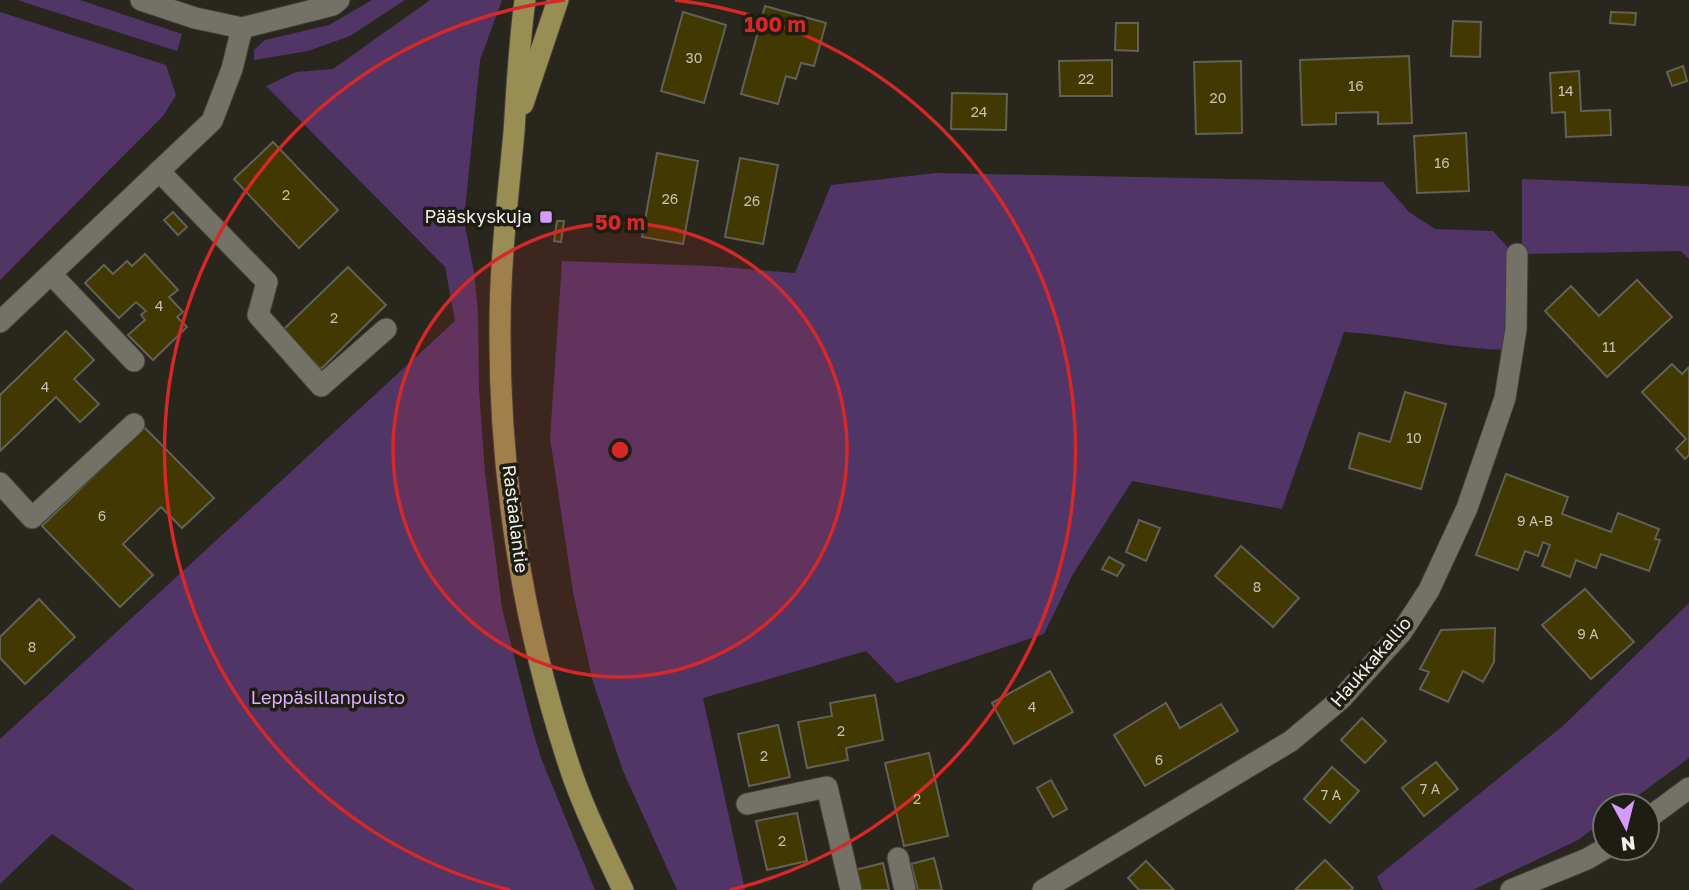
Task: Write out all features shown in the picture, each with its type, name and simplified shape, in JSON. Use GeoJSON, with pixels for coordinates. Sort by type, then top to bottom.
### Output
{"type":"FeatureCollection","features":[{"type":"Feature","properties":{"kind":"main road","name":"Rastaalantie"},"geometry":{"type":"LineString","coordinates":[[525,0],[501,279],[503,420],[512,508],[528,612],[567,761],[591,823],[623,890]]}},
{"type":"Feature","properties":{"kind":"main road","name":"Rastaalantie"},"geometry":{"type":"LineString","coordinates":[[514,132],[558,0]]}},
{"type":"Feature","properties":{"kind":"street"},"geometry":{"type":"LineString","coordinates":[[141,0],[194,18],[242,28],[333,5],[339,0]]}},
{"type":"Feature","properties":{"kind":"street"},"geometry":{"type":"LineString","coordinates":[[0,322],[212,121],[232,69],[242,28]]}},
{"type":"Feature","properties":{"kind":"street"},"geometry":{"type":"LineString","coordinates":[[159,171],[267,282],[258,315],[321,386],[386,329]]}},
{"type":"Feature","properties":{"kind":"street","name":"Haukkakallio"},"geometry":{"type":"LineString","coordinates":[[1043,890],[1291,741],[1341,699],[1401,633],[1429,590],[1467,508],[1505,398],[1516,329],[1517,254]]}},
{"type":"Feature","properties":{"kind":"street"},"geometry":{"type":"LineString","coordinates":[[51,274],[134,361]]}},
{"type":"Feature","properties":{"kind":"street"},"geometry":{"type":"LineString","coordinates":[[0,483],[32,518],[134,424]]}},
{"type":"Feature","properties":{"kind":"street"},"geometry":{"type":"LineString","coordinates":[[747,804],[827,787],[851,890]]}},
{"type":"Feature","properties":{"kind":"street"},"geometry":{"type":"LineString","coordinates":[[1661,809],[1689,788]]}},
{"type":"Feature","properties":{"kind":"street"},"geometry":{"type":"LineString","coordinates":[[1511,890],[1591,857]]}},
{"type":"Feature","properties":{"kind":"street"},"geometry":{"type":"LineString","coordinates":[[898,858],[905,890]]}},
{"type":"Feature","properties":{"kind":"green space"},"geometry":{"type":"Polygon","coordinates":[[[17,0],[80,0],[182,34],[177,51],[17,0]]]}},
{"type":"Feature","properties":{"kind":"green space"},"geometry":{"type":"Polygon","coordinates":[[[372,0],[405,0],[350,36],[308,51],[254,60],[254,50],[265,40],[329,25],[372,0]]]}},
{"type":"Feature","properties":{"kind":"green space","name":"Leppäsillanpuisto"},"geometry":{"type":"Polygon","coordinates":[[[430,0],[502,0],[480,60],[464,221],[474,272],[478,312],[479,390],[485,473],[502,608],[532,728],[541,758],[595,890],[135,890],[52,834],[0,884],[0,739],[455,321],[445,267],[266,86],[296,72],[333,69],[430,0]]]}},
{"type":"Feature","properties":{"kind":"green space"},"geometry":{"type":"Polygon","coordinates":[[[0,12],[166,65],[176,95],[163,116],[0,280],[0,12]]]}},
{"type":"Feature","properties":{"kind":"green space"},"geometry":{"type":"Polygon","coordinates":[[[936,173],[1383,182],[1409,212],[1435,229],[1493,231],[1513,253],[1503,350],[1344,332],[1282,509],[1132,481],[1073,574],[1044,634],[897,683],[866,651],[703,698],[745,890],[677,890],[623,771],[593,682],[573,592],[550,438],[562,261],[712,266],[795,273],[831,185],[936,173]]]}},
{"type":"Feature","properties":{"kind":"green space"},"geometry":{"type":"Polygon","coordinates":[[[1522,179],[1689,186],[1689,259],[1681,251],[1522,254],[1522,179]]]}},
{"type":"Feature","properties":{"kind":"green space"},"geometry":{"type":"Polygon","coordinates":[[[1689,603],[1689,758],[1643,792],[1591,792],[1591,830],[1578,840],[1473,890],[1383,890],[1377,877],[1564,725],[1689,603]]]}},
{"type":"Feature","properties":{"kind":"building"},"geometry":{"type":"Polygon","coordinates":[[[765,6],[826,23],[814,66],[801,63],[796,79],[786,76],[778,104],[741,94],[765,6]]]}},
{"type":"Feature","properties":{"kind":"building"},"geometry":{"type":"Polygon","coordinates":[[[683,12],[726,25],[704,103],[661,91],[683,12]]]}},
{"type":"Feature","properties":{"kind":"building"},"geometry":{"type":"Polygon","coordinates":[[[1611,12],[1636,13],[1635,25],[1610,23],[1611,12]]]}},
{"type":"Feature","properties":{"kind":"building"},"geometry":{"type":"Polygon","coordinates":[[[1453,21],[1481,22],[1480,57],[1451,56],[1453,21]]]}},
{"type":"Feature","properties":{"kind":"building"},"geometry":{"type":"Polygon","coordinates":[[[1116,23],[1138,23],[1138,51],[1115,50],[1116,23]]]}},
{"type":"Feature","properties":{"kind":"building"},"geometry":{"type":"Polygon","coordinates":[[[1409,56],[1412,123],[1378,124],[1378,112],[1336,113],[1336,124],[1302,125],[1300,60],[1409,56]]]}},
{"type":"Feature","properties":{"kind":"building"},"geometry":{"type":"Polygon","coordinates":[[[1112,60],[1112,96],[1060,96],[1059,61],[1112,60]]]}},
{"type":"Feature","properties":{"kind":"building"},"geometry":{"type":"Polygon","coordinates":[[[1241,61],[1242,133],[1196,134],[1194,62],[1241,61]]]}},
{"type":"Feature","properties":{"kind":"building"},"geometry":{"type":"Polygon","coordinates":[[[1683,66],[1687,81],[1672,86],[1667,72],[1683,66]]]}},
{"type":"Feature","properties":{"kind":"building"},"geometry":{"type":"Polygon","coordinates":[[[1579,71],[1581,111],[1610,110],[1611,135],[1566,137],[1565,112],[1552,113],[1550,73],[1579,71]]]}},
{"type":"Feature","properties":{"kind":"building"},"geometry":{"type":"Polygon","coordinates":[[[952,93],[1007,94],[1006,130],[951,129],[952,93]]]}},
{"type":"Feature","properties":{"kind":"building"},"geometry":{"type":"Polygon","coordinates":[[[1466,133],[1469,191],[1417,193],[1414,136],[1466,133]]]}},
{"type":"Feature","properties":{"kind":"building"},"geometry":{"type":"Polygon","coordinates":[[[273,142],[338,210],[299,248],[234,179],[273,142]]]}},
{"type":"Feature","properties":{"kind":"building"},"geometry":{"type":"Polygon","coordinates":[[[657,153],[698,161],[683,244],[642,237],[657,153]]]}},
{"type":"Feature","properties":{"kind":"building"},"geometry":{"type":"Polygon","coordinates":[[[740,158],[778,165],[763,244],[725,237],[740,158]]]}},
{"type":"Feature","properties":{"kind":"building"},"geometry":{"type":"Polygon","coordinates":[[[173,212],[187,227],[178,235],[164,220],[173,212]]]}},
{"type":"Feature","properties":{"kind":"building"},"geometry":{"type":"Polygon","coordinates":[[[557,221],[564,221],[561,242],[554,241],[557,221]]]}},
{"type":"Feature","properties":{"kind":"building"},"geometry":{"type":"Polygon","coordinates":[[[145,254],[178,290],[169,297],[183,312],[177,317],[187,327],[153,360],[128,335],[145,320],[141,315],[146,311],[136,302],[119,318],[85,283],[104,265],[113,274],[127,261],[132,266],[145,254]]]}},
{"type":"Feature","properties":{"kind":"building"},"geometry":{"type":"Polygon","coordinates":[[[348,267],[386,305],[321,369],[283,330],[348,267]]]}},
{"type":"Feature","properties":{"kind":"building"},"geometry":{"type":"Polygon","coordinates":[[[1637,280],[1672,317],[1607,377],[1545,311],[1571,286],[1599,316],[1637,280]]]}},
{"type":"Feature","properties":{"kind":"building"},"geometry":{"type":"Polygon","coordinates":[[[66,331],[94,360],[74,379],[99,404],[80,422],[56,397],[0,451],[0,395],[66,331]]]}},
{"type":"Feature","properties":{"kind":"building"},"geometry":{"type":"Polygon","coordinates":[[[1672,364],[1682,374],[1689,367],[1689,455],[1685,459],[1676,449],[1686,439],[1642,392],[1672,364]]]}},
{"type":"Feature","properties":{"kind":"building"},"geometry":{"type":"Polygon","coordinates":[[[1405,392],[1446,404],[1421,489],[1349,468],[1359,433],[1390,442],[1405,392]]]}},
{"type":"Feature","properties":{"kind":"building"},"geometry":{"type":"Polygon","coordinates":[[[144,427],[214,498],[182,528],[161,507],[123,544],[153,575],[120,607],[42,526],[144,427]]]}},
{"type":"Feature","properties":{"kind":"building"},"geometry":{"type":"Polygon","coordinates":[[[1506,474],[1568,497],[1562,514],[1611,532],[1618,513],[1659,529],[1655,539],[1660,540],[1649,571],[1601,554],[1596,568],[1576,560],[1570,577],[1542,566],[1550,545],[1543,542],[1538,556],[1525,551],[1518,570],[1476,555],[1506,474]]]}},
{"type":"Feature","properties":{"kind":"building"},"geometry":{"type":"Polygon","coordinates":[[[1139,520],[1160,528],[1146,561],[1126,552],[1139,520]]]}},
{"type":"Feature","properties":{"kind":"building"},"geometry":{"type":"Polygon","coordinates":[[[1241,546],[1299,598],[1273,627],[1215,576],[1241,546]]]}},
{"type":"Feature","properties":{"kind":"building"},"geometry":{"type":"Polygon","coordinates":[[[1109,557],[1124,565],[1117,576],[1102,569],[1109,557]]]}},
{"type":"Feature","properties":{"kind":"building"},"geometry":{"type":"Polygon","coordinates":[[[1585,589],[1634,642],[1591,679],[1542,625],[1585,589]]]}},
{"type":"Feature","properties":{"kind":"building"},"geometry":{"type":"Polygon","coordinates":[[[39,599],[75,637],[25,684],[0,658],[0,637],[39,599]]]}},
{"type":"Feature","properties":{"kind":"building"},"geometry":{"type":"Polygon","coordinates":[[[1495,628],[1494,662],[1483,682],[1463,671],[1448,702],[1420,689],[1429,672],[1420,669],[1441,630],[1495,628]]]}},
{"type":"Feature","properties":{"kind":"building"},"geometry":{"type":"Polygon","coordinates":[[[1050,671],[1073,712],[1014,744],[992,703],[1050,671]]]}},
{"type":"Feature","properties":{"kind":"building"},"geometry":{"type":"Polygon","coordinates":[[[875,695],[883,740],[846,748],[848,760],[807,768],[798,722],[832,716],[830,703],[875,695]]]}},
{"type":"Feature","properties":{"kind":"building"},"geometry":{"type":"Polygon","coordinates":[[[1166,703],[1180,728],[1221,704],[1238,731],[1145,786],[1114,735],[1166,703]]]}},
{"type":"Feature","properties":{"kind":"building"},"geometry":{"type":"Polygon","coordinates":[[[1362,718],[1386,741],[1365,763],[1341,740],[1362,718]]]}},
{"type":"Feature","properties":{"kind":"building"},"geometry":{"type":"Polygon","coordinates":[[[778,725],[790,777],[749,786],[738,734],[778,725]]]}},
{"type":"Feature","properties":{"kind":"building"},"geometry":{"type":"Polygon","coordinates":[[[929,753],[948,836],[904,846],[885,763],[929,753]]]}},
{"type":"Feature","properties":{"kind":"building"},"geometry":{"type":"Polygon","coordinates":[[[1436,762],[1458,789],[1424,816],[1402,788],[1436,762]]]}},
{"type":"Feature","properties":{"kind":"building"},"geometry":{"type":"Polygon","coordinates":[[[1332,767],[1359,791],[1330,823],[1304,799],[1332,767]]]}},
{"type":"Feature","properties":{"kind":"building"},"geometry":{"type":"Polygon","coordinates":[[[1051,780],[1067,809],[1053,817],[1037,788],[1051,780]]]}},
{"type":"Feature","properties":{"kind":"building"},"geometry":{"type":"Polygon","coordinates":[[[797,813],[807,861],[767,870],[756,821],[797,813]]]}},
{"type":"Feature","properties":{"kind":"building"},"geometry":{"type":"Polygon","coordinates":[[[934,858],[942,890],[918,890],[911,864],[934,858]]]}},
{"type":"Feature","properties":{"kind":"building"},"geometry":{"type":"Polygon","coordinates":[[[1325,860],[1353,888],[1351,890],[1295,890],[1325,860]]]}},
{"type":"Feature","properties":{"kind":"building"},"geometry":{"type":"Polygon","coordinates":[[[1146,861],[1174,890],[1139,890],[1128,878],[1146,861]]]}},
{"type":"Feature","properties":{"kind":"building"},"geometry":{"type":"Polygon","coordinates":[[[883,863],[889,890],[860,890],[855,870],[883,863]]]}},
{"type":"Feature","properties":{"kind":"place","name":"Pääskyskuja"},"geometry":{"type":"Point","coordinates":[546,217]}}]}
